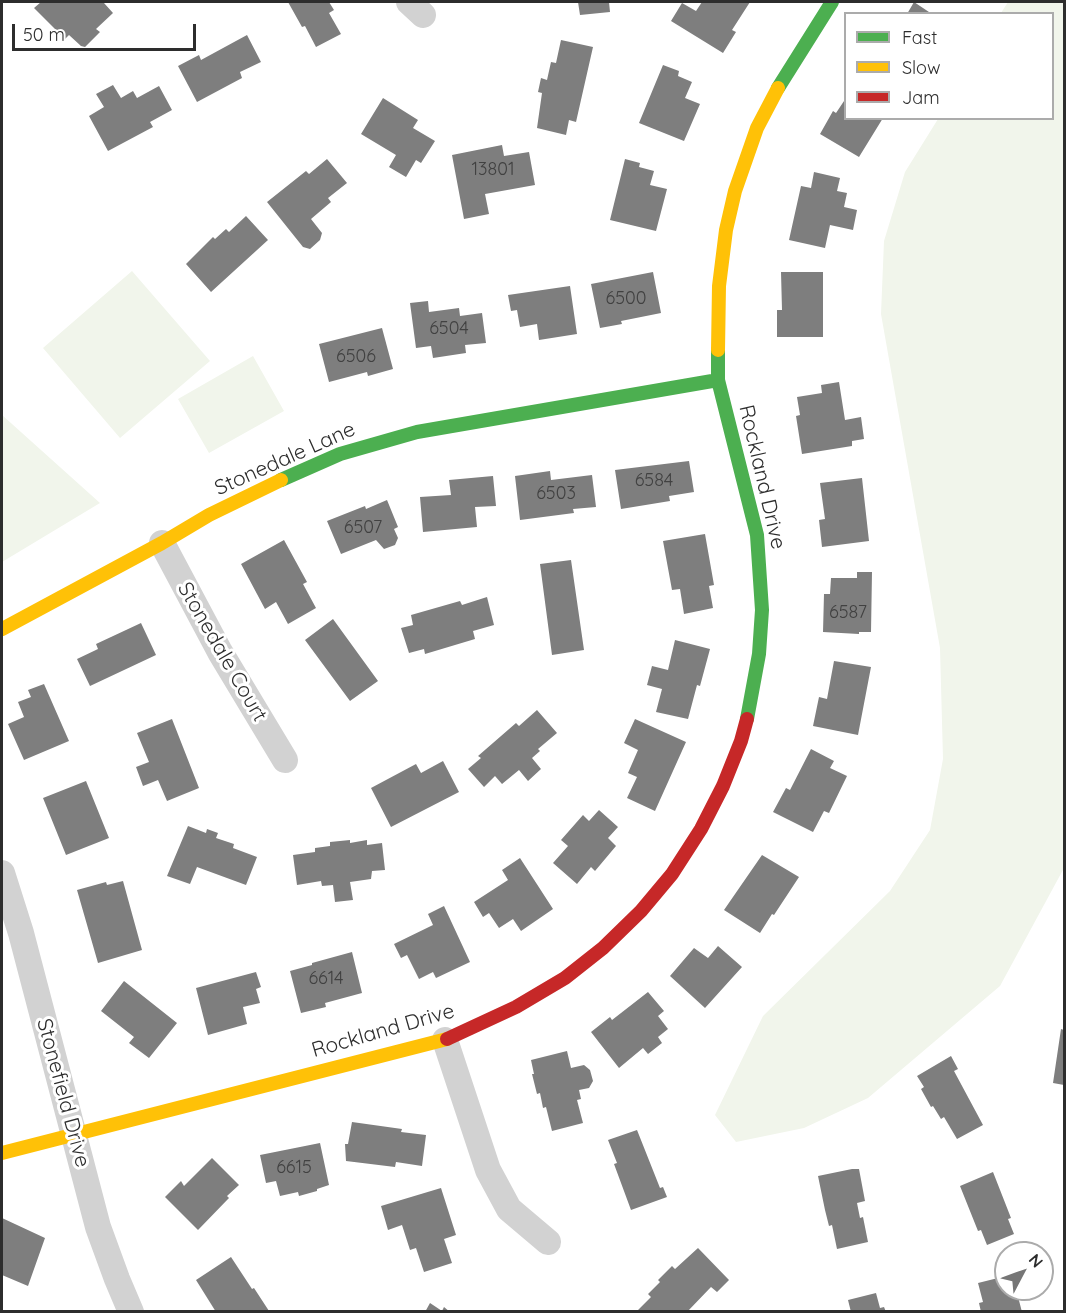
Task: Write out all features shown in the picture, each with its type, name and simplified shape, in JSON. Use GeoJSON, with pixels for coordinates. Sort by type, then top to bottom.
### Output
{"type":"FeatureCollection","features":[{"type":"Feature","properties":{"kind":"street","name":"Rockland Drive"},"geometry":{"type":"LineString","coordinates":[[2,1153],[445,1040],[516,1007],[565,978],[603,948],[641,911],[672,874],[701,829],[723,786],[741,741],[752,698],[759,654],[762,610],[757,535],[718,380],[719,286],[726,230],[735,191],[762,119],[786,73],[832,2]]}},
{"type":"Feature","properties":{"kind":"street","name":"Stonedale Lane"},"geometry":{"type":"LineString","coordinates":[[2,629],[162,543],[209,515],[303,469],[340,454],[378,441],[417,432],[718,380]]}},
{"type":"Feature","properties":{"kind":"street","name":"Stonedale Court"},"geometry":{"type":"LineString","coordinates":[[162,543],[220,652],[285,760]]}},
{"type":"Feature","properties":{"kind":"street","name":"Stonefield Drive"},"geometry":{"type":"LineString","coordinates":[[2,873],[21,933],[98,1227],[131,1311]]}},
{"type":"Feature","properties":{"kind":"street"},"geometry":{"type":"LineString","coordinates":[[445,1040],[488,1170],[509,1209],[548,1242]]}},
{"type":"Feature","properties":{"kind":"shaded area"},"geometry":{"type":"Polygon","coordinates":[[[1008,2],[1064,2],[1064,868],[1000,986],[868,1098],[804,1128],[736,1142],[715,1115],[763,1016],[890,891],[930,830],[943,759],[940,648],[881,314],[884,241],[905,172],[937,120],[1054,120],[1054,12],[1002,12],[1008,2]]]}},
{"type":"Feature","properties":{"kind":"shaded area"},"geometry":{"type":"Polygon","coordinates":[[[132,271],[210,361],[120,438],[43,348],[132,271]]]}},
{"type":"Feature","properties":{"kind":"shaded area"},"geometry":{"type":"Polygon","coordinates":[[[253,356],[284,411],[209,453],[178,399],[253,356]]]}},
{"type":"Feature","properties":{"kind":"shaded area"},"geometry":{"type":"Polygon","coordinates":[[[2,415],[100,503],[2,562],[2,415]]]}},
{"type":"Feature","properties":{"kind":"building"},"geometry":{"type":"Polygon","coordinates":[[[41,2],[105,2],[113,13],[96,29],[100,32],[85,47],[69,35],[65,39],[34,8],[41,2]]]}},
{"type":"Feature","properties":{"kind":"building"},"geometry":{"type":"Polygon","coordinates":[[[288,2],[329,2],[334,10],[329,13],[341,34],[316,47],[288,2]]]}},
{"type":"Feature","properties":{"kind":"building"},"geometry":{"type":"Polygon","coordinates":[[[578,2],[609,2],[610,12],[580,15],[578,2]]]}},
{"type":"Feature","properties":{"kind":"building"},"geometry":{"type":"Polygon","coordinates":[[[702,2],[750,2],[732,30],[736,32],[723,53],[671,21],[682,3],[696,11],[702,2]]]}},
{"type":"Feature","properties":{"kind":"building"},"geometry":{"type":"Polygon","coordinates":[[[914,2],[929,12],[908,12],[914,2]]]}},
{"type":"Feature","properties":{"kind":"building"},"geometry":{"type":"Polygon","coordinates":[[[247,35],[261,62],[240,72],[242,78],[197,102],[178,66],[199,55],[201,60],[247,35]]]}},
{"type":"Feature","properties":{"kind":"building"},"geometry":{"type":"Polygon","coordinates":[[[561,40],[593,47],[576,122],[569,120],[566,135],[537,128],[542,93],[538,92],[541,78],[547,80],[551,62],[556,63],[561,40]]]}},
{"type":"Feature","properties":{"kind":"building"},"geometry":{"type":"Polygon","coordinates":[[[663,65],[679,71],[678,76],[692,82],[685,98],[700,104],[684,141],[639,123],[663,65]]]}},
{"type":"Feature","properties":{"kind":"building"},"geometry":{"type":"Polygon","coordinates":[[[113,85],[121,98],[133,91],[137,98],[159,86],[172,110],[150,122],[153,127],[108,151],[89,116],[104,107],[96,94],[113,85]]]}},
{"type":"Feature","properties":{"kind":"building"},"geometry":{"type":"Polygon","coordinates":[[[383,98],[418,120],[413,128],[435,141],[421,163],[416,160],[406,177],[389,167],[396,155],[361,134],[383,98]]]}},
{"type":"Feature","properties":{"kind":"building"},"geometry":{"type":"Polygon","coordinates":[[[844,101],[844,120],[882,120],[859,157],[820,134],[833,111],[836,113],[844,101]]]}},
{"type":"Feature","properties":{"kind":"building"},"geometry":{"type":"Polygon","coordinates":[[[502,145],[504,156],[529,152],[535,185],[485,194],[489,214],[464,219],[452,155],[502,145]]]}},
{"type":"Feature","properties":{"kind":"building"},"geometry":{"type":"Polygon","coordinates":[[[327,159],[347,183],[328,198],[331,202],[311,219],[322,233],[320,240],[310,249],[303,247],[267,202],[306,171],[309,174],[327,159]]]}},
{"type":"Feature","properties":{"kind":"building"},"geometry":{"type":"Polygon","coordinates":[[[625,159],[640,163],[639,167],[654,171],[650,185],[667,189],[656,231],[610,220],[625,159]]]}},
{"type":"Feature","properties":{"kind":"building"},"geometry":{"type":"Polygon","coordinates":[[[814,172],[840,178],[837,191],[847,193],[844,207],[857,210],[853,230],[830,225],[825,248],[789,240],[801,186],[811,188],[814,172]]]}},
{"type":"Feature","properties":{"kind":"building"},"geometry":{"type":"Polygon","coordinates":[[[246,216],[268,240],[211,292],[186,264],[213,237],[215,239],[226,229],[229,232],[246,216]]]}},
{"type":"Feature","properties":{"kind":"building"},"geometry":{"type":"Polygon","coordinates":[[[653,272],[661,313],[600,328],[591,284],[653,272]]]}},
{"type":"Feature","properties":{"kind":"building"},"geometry":{"type":"Polygon","coordinates":[[[781,272],[823,272],[823,337],[777,337],[777,310],[782,310],[781,272]]]}},
{"type":"Feature","properties":{"kind":"building"},"geometry":{"type":"Polygon","coordinates":[[[570,286],[577,334],[539,340],[537,324],[520,327],[517,310],[511,311],[508,295],[570,286]]]}},
{"type":"Feature","properties":{"kind":"building"},"geometry":{"type":"Polygon","coordinates":[[[428,301],[429,312],[459,308],[460,316],[482,313],[486,343],[465,345],[466,353],[433,358],[431,346],[416,348],[410,303],[428,301]]]}},
{"type":"Feature","properties":{"kind":"building"},"geometry":{"type":"Polygon","coordinates":[[[382,328],[393,369],[368,376],[367,372],[329,382],[319,344],[382,328]]]}},
{"type":"Feature","properties":{"kind":"building"},"geometry":{"type":"Polygon","coordinates":[[[839,382],[845,420],[861,417],[864,439],[852,441],[852,446],[802,454],[796,416],[800,415],[797,397],[822,393],[821,385],[839,382]]]}},
{"type":"Feature","properties":{"kind":"building"},"geometry":{"type":"Polygon","coordinates":[[[689,461],[694,492],[669,496],[670,501],[621,509],[615,470],[689,461]]]}},
{"type":"Feature","properties":{"kind":"building"},"geometry":{"type":"Polygon","coordinates":[[[550,471],[551,480],[592,475],[596,507],[573,509],[574,513],[520,520],[515,476],[550,471]]]}},
{"type":"Feature","properties":{"kind":"building"},"geometry":{"type":"Polygon","coordinates":[[[493,476],[496,506],[475,507],[477,527],[423,532],[420,497],[451,495],[449,480],[493,476]]]}},
{"type":"Feature","properties":{"kind":"building"},"geometry":{"type":"Polygon","coordinates":[[[862,478],[869,541],[822,547],[819,520],[825,519],[820,483],[862,478]]]}},
{"type":"Feature","properties":{"kind":"building"},"geometry":{"type":"Polygon","coordinates":[[[387,500],[398,527],[394,529],[398,538],[395,545],[384,549],[376,540],[341,554],[327,521],[387,500]]]}},
{"type":"Feature","properties":{"kind":"building"},"geometry":{"type":"Polygon","coordinates":[[[705,534],[714,585],[709,586],[713,608],[684,614],[680,589],[672,590],[663,541],[705,534]]]}},
{"type":"Feature","properties":{"kind":"building"},"geometry":{"type":"Polygon","coordinates":[[[284,540],[307,582],[303,584],[316,608],[288,624],[276,602],[265,609],[241,564],[284,540]]]}},
{"type":"Feature","properties":{"kind":"building"},"geometry":{"type":"Polygon","coordinates":[[[571,560],[584,650],[552,655],[540,564],[571,560]]]}},
{"type":"Feature","properties":{"kind":"building"},"geometry":{"type":"Polygon","coordinates":[[[857,572],[872,572],[871,632],[859,632],[859,634],[823,632],[824,594],[830,594],[831,578],[857,578],[857,572]]]}},
{"type":"Feature","properties":{"kind":"building"},"geometry":{"type":"Polygon","coordinates":[[[487,597],[494,625],[473,631],[475,639],[425,654],[424,649],[409,653],[401,628],[413,625],[411,615],[460,601],[462,605],[487,597]]]}},
{"type":"Feature","properties":{"kind":"building"},"geometry":{"type":"Polygon","coordinates":[[[333,619],[378,681],[350,701],[305,640],[333,619]]]}},
{"type":"Feature","properties":{"kind":"building"},"geometry":{"type":"Polygon","coordinates":[[[141,623],[156,655],[90,686],[77,659],[98,649],[96,644],[141,623]]]}},
{"type":"Feature","properties":{"kind":"building"},"geometry":{"type":"Polygon","coordinates":[[[675,640],[710,649],[688,719],[656,712],[662,689],[647,685],[652,666],[668,670],[675,640]]]}},
{"type":"Feature","properties":{"kind":"building"},"geometry":{"type":"Polygon","coordinates":[[[834,661],[871,667],[858,735],[813,726],[819,697],[827,699],[834,661]]]}},
{"type":"Feature","properties":{"kind":"building"},"geometry":{"type":"Polygon","coordinates":[[[44,684],[69,741],[24,760],[8,724],[24,717],[18,702],[31,697],[28,690],[44,684]]]}},
{"type":"Feature","properties":{"kind":"building"},"geometry":{"type":"Polygon","coordinates":[[[537,710],[557,733],[538,749],[540,751],[532,758],[541,769],[528,781],[519,770],[502,784],[495,776],[484,787],[468,769],[481,758],[478,756],[516,723],[519,726],[537,710]]]}},
{"type":"Feature","properties":{"kind":"building"},"geometry":{"type":"Polygon","coordinates":[[[172,719],[199,788],[167,801],[158,780],[143,786],[136,767],[149,762],[137,733],[172,719]]]}},
{"type":"Feature","properties":{"kind":"building"},"geometry":{"type":"Polygon","coordinates":[[[635,719],[686,742],[655,811],[627,798],[637,777],[628,773],[638,750],[624,743],[635,719]]]}},
{"type":"Feature","properties":{"kind":"building"},"geometry":{"type":"Polygon","coordinates":[[[811,749],[834,761],[830,768],[847,776],[829,813],[824,811],[813,832],[773,812],[786,788],[790,790],[811,749]]]}},
{"type":"Feature","properties":{"kind":"building"},"geometry":{"type":"Polygon","coordinates":[[[443,761],[459,792],[391,827],[371,788],[416,764],[421,773],[443,761]]]}},
{"type":"Feature","properties":{"kind":"building"},"geometry":{"type":"Polygon","coordinates":[[[86,781],[109,838],[66,855],[43,798],[86,781]]]}},
{"type":"Feature","properties":{"kind":"building"},"geometry":{"type":"Polygon","coordinates":[[[599,810],[618,827],[608,838],[616,846],[595,871],[591,867],[577,884],[553,863],[568,846],[561,840],[583,815],[589,821],[599,810]]]}},
{"type":"Feature","properties":{"kind":"building"},"geometry":{"type":"Polygon","coordinates":[[[188,826],[206,833],[207,829],[218,833],[216,838],[234,844],[233,848],[257,857],[246,885],[197,867],[190,884],[167,876],[188,826]]]}},
{"type":"Feature","properties":{"kind":"building"},"geometry":{"type":"Polygon","coordinates":[[[350,840],[350,843],[367,840],[367,845],[382,843],[385,870],[372,871],[371,879],[350,882],[353,900],[335,902],[333,885],[322,886],[321,881],[297,885],[293,855],[315,852],[315,848],[330,846],[330,842],[350,840]]]}},
{"type":"Feature","properties":{"kind":"building"},"geometry":{"type":"Polygon","coordinates":[[[762,855],[799,877],[760,933],[724,910],[762,855]]]}},
{"type":"Feature","properties":{"kind":"building"},"geometry":{"type":"Polygon","coordinates":[[[520,858],[553,909],[521,931],[513,919],[499,928],[489,913],[483,917],[474,902],[508,880],[502,870],[520,858]]]}},
{"type":"Feature","properties":{"kind":"building"},"geometry":{"type":"Polygon","coordinates":[[[123,881],[142,950],[98,963],[77,890],[106,882],[107,885],[123,881]]]}},
{"type":"Feature","properties":{"kind":"building"},"geometry":{"type":"Polygon","coordinates":[[[444,906],[470,962],[436,978],[433,972],[419,979],[407,955],[401,958],[394,944],[433,925],[428,914],[444,906]]]}},
{"type":"Feature","properties":{"kind":"building"},"geometry":{"type":"Polygon","coordinates":[[[718,946],[742,967],[705,1008],[670,976],[694,948],[708,958],[718,946]]]}},
{"type":"Feature","properties":{"kind":"building"},"geometry":{"type":"Polygon","coordinates":[[[352,952],[362,993],[325,1003],[326,1007],[301,1013],[290,971],[352,952]]]}},
{"type":"Feature","properties":{"kind":"building"},"geometry":{"type":"Polygon","coordinates":[[[256,972],[261,987],[256,989],[260,1003],[243,1007],[247,1024],[208,1035],[196,988],[256,972]]]}},
{"type":"Feature","properties":{"kind":"building"},"geometry":{"type":"Polygon","coordinates":[[[124,981],[177,1023],[149,1058],[129,1043],[134,1037],[101,1011],[124,981]]]}},
{"type":"Feature","properties":{"kind":"building"},"geometry":{"type":"Polygon","coordinates":[[[648,992],[664,1011],[658,1016],[668,1029],[658,1037],[662,1043],[648,1054],[643,1048],[619,1068],[591,1032],[610,1017],[612,1020],[648,992]]]}},
{"type":"Feature","properties":{"kind":"building"},"geometry":{"type":"Polygon","coordinates":[[[1061,1029],[1064,1030],[1064,1085],[1053,1083],[1061,1029]]]}},
{"type":"Feature","properties":{"kind":"building"},"geometry":{"type":"Polygon","coordinates":[[[567,1051],[571,1068],[584,1065],[590,1070],[593,1081],[589,1088],[579,1090],[581,1099],[577,1100],[583,1123],[552,1131],[546,1107],[543,1108],[540,1093],[537,1094],[531,1060],[567,1051]]]}},
{"type":"Feature","properties":{"kind":"building"},"geometry":{"type":"Polygon","coordinates":[[[951,1056],[958,1069],[954,1071],[983,1125],[957,1139],[944,1117],[941,1119],[933,1106],[931,1107],[921,1089],[924,1087],[917,1076],[951,1056]]]}},
{"type":"Feature","properties":{"kind":"building"},"geometry":{"type":"Polygon","coordinates":[[[352,1122],[426,1135],[422,1166],[396,1162],[395,1167],[346,1161],[345,1144],[348,1144],[352,1122]]]}},
{"type":"Feature","properties":{"kind":"building"},"geometry":{"type":"Polygon","coordinates":[[[637,1130],[660,1188],[663,1187],[667,1197],[631,1210],[608,1140],[637,1130]]]}},
{"type":"Feature","properties":{"kind":"building"},"geometry":{"type":"Polygon","coordinates":[[[320,1143],[329,1185],[299,1196],[298,1192],[280,1196],[276,1181],[266,1183],[260,1155],[320,1143]]]}},
{"type":"Feature","properties":{"kind":"building"},"geometry":{"type":"Polygon","coordinates":[[[212,1158],[239,1185],[198,1230],[165,1197],[181,1181],[184,1186],[212,1158]]]}},
{"type":"Feature","properties":{"kind":"building"},"geometry":{"type":"Polygon","coordinates":[[[859,1169],[865,1201],[857,1203],[860,1218],[863,1217],[868,1242],[837,1249],[832,1225],[829,1226],[818,1176],[859,1169]]]}},
{"type":"Feature","properties":{"kind":"building"},"geometry":{"type":"Polygon","coordinates":[[[993,1172],[1011,1218],[1008,1219],[1014,1234],[987,1245],[981,1230],[978,1231],[960,1186],[993,1172]]]}},
{"type":"Feature","properties":{"kind":"building"},"geometry":{"type":"Polygon","coordinates":[[[441,1188],[456,1235],[444,1239],[452,1263],[424,1272],[416,1248],[410,1250],[402,1225],[388,1230],[381,1206],[441,1188]]]}},
{"type":"Feature","properties":{"kind":"building"},"geometry":{"type":"Polygon","coordinates":[[[2,1218],[45,1238],[28,1286],[2,1275],[2,1218]]]}},
{"type":"Feature","properties":{"kind":"building"},"geometry":{"type":"Polygon","coordinates":[[[698,1248],[729,1280],[717,1292],[711,1287],[687,1312],[636,1312],[651,1297],[648,1294],[660,1282],[658,1280],[672,1266],[675,1269],[698,1248]]]}},
{"type":"Feature","properties":{"kind":"building"},"geometry":{"type":"Polygon","coordinates":[[[231,1257],[269,1311],[216,1312],[196,1280],[231,1257]]]}},
{"type":"Feature","properties":{"kind":"building"},"geometry":{"type":"Polygon","coordinates":[[[994,1279],[994,1301],[1019,1301],[1022,1312],[981,1312],[979,1303],[983,1302],[978,1283],[994,1279]]]}},
{"type":"Feature","properties":{"kind":"building"},"geometry":{"type":"Polygon","coordinates":[[[876,1293],[880,1308],[884,1307],[886,1312],[851,1312],[848,1300],[876,1293]]]}},
{"type":"Feature","properties":{"kind":"building"},"geometry":{"type":"Polygon","coordinates":[[[430,1303],[442,1311],[444,1307],[450,1312],[425,1312],[430,1303]]]}},
{"type":"Feature","properties":{"kind":"traffic: fast"},"geometry":{"type":"LineString","coordinates":[[778,88],[832,2]]}},
{"type":"Feature","properties":{"kind":"traffic: fast"},"geometry":{"type":"LineString","coordinates":[[718,350],[718,380],[757,535],[762,610],[759,654],[747,719]]}},
{"type":"Feature","properties":{"kind":"traffic: fast"},"geometry":{"type":"LineString","coordinates":[[281,480],[340,454],[417,432],[718,380]]}},
{"type":"Feature","properties":{"kind":"traffic: slow"},"geometry":{"type":"LineString","coordinates":[[718,350],[719,286],[726,230],[735,191],[757,128],[778,88]]}},
{"type":"Feature","properties":{"kind":"traffic: slow"},"geometry":{"type":"LineString","coordinates":[[2,629],[162,543],[209,515],[281,480]]}},
{"type":"Feature","properties":{"kind":"traffic: slow"},"geometry":{"type":"LineString","coordinates":[[2,1153],[447,1039]]}},
{"type":"Feature","properties":{"kind":"traffic: jam"},"geometry":{"type":"LineString","coordinates":[[447,1039],[516,1007],[565,978],[603,948],[641,911],[672,874],[701,829],[723,786],[747,719]]}}]}
